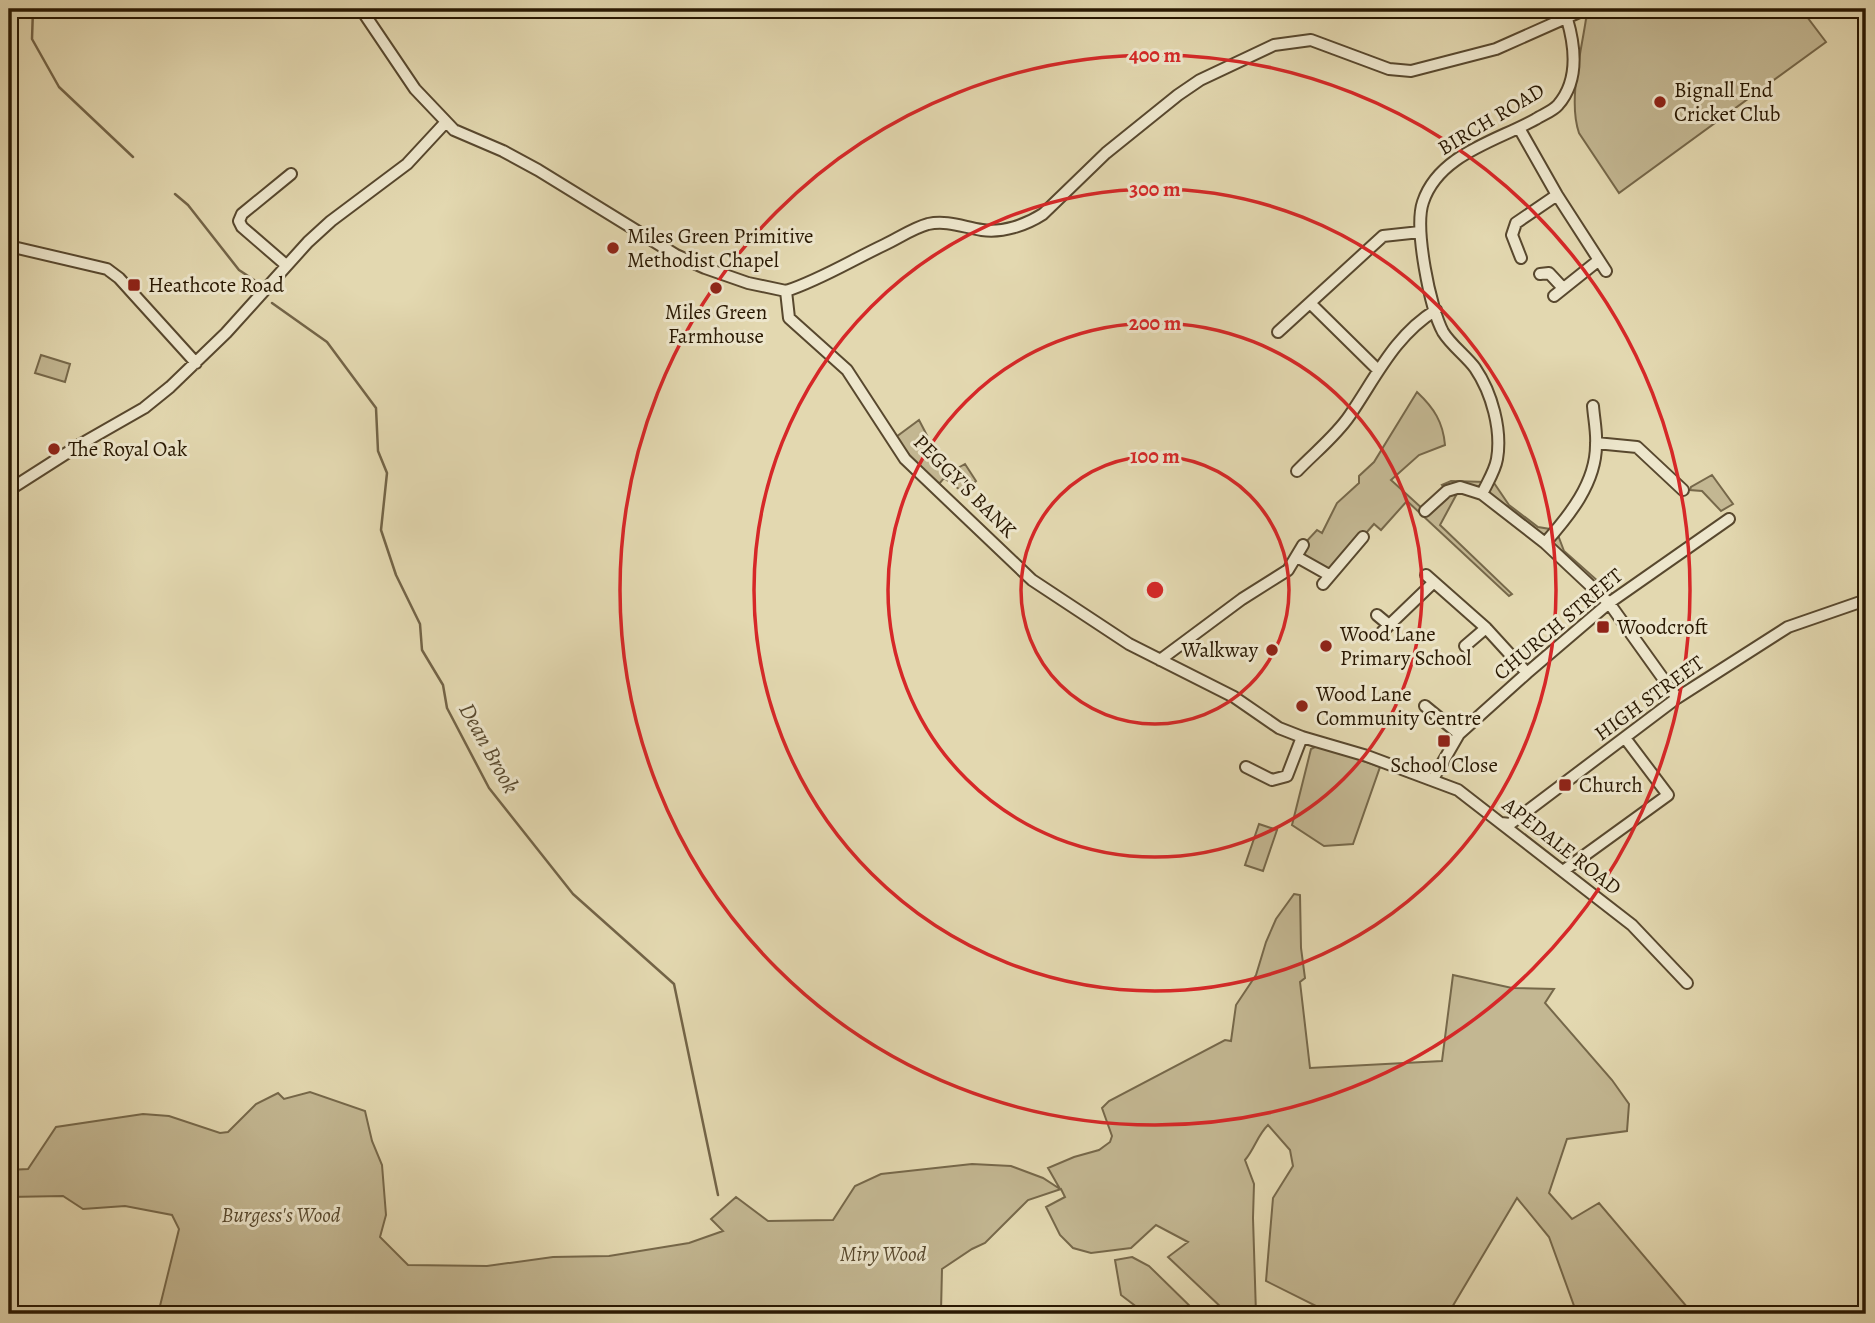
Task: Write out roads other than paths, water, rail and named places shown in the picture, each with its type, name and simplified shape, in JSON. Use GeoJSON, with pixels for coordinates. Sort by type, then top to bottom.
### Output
{"type":"FeatureCollection","features":[{"type":"Feature","properties":{"kind":"street"},"geometry":{"type":"LineString","coordinates":[[361,9],[414,87],[454,130],[503,151],[538,170],[676,255],[748,283],[786,291],[808,284],[845,263],[929,224],[950,223],[989,231],[1032,221],[1043,214],[1106,153],[1178,95],[1200,80],[1274,45],[1311,40],[1389,69],[1411,71],[1496,49],[1586,9]]}},
{"type":"Feature","properties":{"kind":"street","name":"BIRCH ROAD"},"geometry":{"type":"LineString","coordinates":[[1482,494],[1497,461],[1499,435],[1496,416],[1476,370],[1444,332],[1436,310],[1424,267],[1420,232],[1423,202],[1441,172],[1459,157],[1558,106],[1569,87],[1574,66],[1567,19]]}},
{"type":"Feature","properties":{"kind":"street"},"geometry":{"type":"LineString","coordinates":[[9,490],[144,408],[226,334],[286,265],[331,222],[407,164],[445,123]]}},
{"type":"Feature","properties":{"kind":"street"},"geometry":{"type":"LineString","coordinates":[[1519,128],[1557,195],[1606,271]]}},
{"type":"Feature","properties":{"kind":"street"},"geometry":{"type":"LineString","coordinates":[[286,265],[242,227],[239,221],[242,214],[291,174]]}},
{"type":"Feature","properties":{"kind":"street"},"geometry":{"type":"LineString","coordinates":[[1518,256],[1512,235],[1516,223],[1557,195]]}},
{"type":"Feature","properties":{"kind":"street"},"geometry":{"type":"LineString","coordinates":[[1278,332],[1383,236],[1420,232]]}},
{"type":"Feature","properties":{"kind":"street"},"geometry":{"type":"LineString","coordinates":[[9,246],[107,269],[119,278],[196,363]]}},
{"type":"Feature","properties":{"kind":"street"},"geometry":{"type":"LineString","coordinates":[[1540,274],[1549,273],[1559,292],[1600,260]]}},
{"type":"Feature","properties":{"kind":"street","name":"PEGGY'S BANK"},"geometry":{"type":"LineString","coordinates":[[786,291],[789,318],[847,370],[905,459],[1032,580],[1129,644]]}},
{"type":"Feature","properties":{"kind":"street"},"geometry":{"type":"LineString","coordinates":[[1310,303],[1378,370]]}},
{"type":"Feature","properties":{"kind":"street"},"geometry":{"type":"LineString","coordinates":[[1297,471],[1348,418],[1378,370],[1416,323],[1436,310]]}},
{"type":"Feature","properties":{"kind":"street"},"geometry":{"type":"LineString","coordinates":[[1545,543],[1569,515],[1588,482],[1596,443],[1590,413]]}},
{"type":"Feature","properties":{"kind":"street"},"geometry":{"type":"LineString","coordinates":[[1596,443],[1637,447],[1683,490]]}},
{"type":"Feature","properties":{"kind":"street"},"geometry":{"type":"LineString","coordinates":[[1425,511],[1447,491],[1460,487],[1482,494],[1545,543],[1609,603],[1676,698]]}},
{"type":"Feature","properties":{"kind":"street","name":"CHURCH STREET"},"geometry":{"type":"LineString","coordinates":[[1433,779],[1459,734],[1527,673],[1609,603],[1729,519]]}},
{"type":"Feature","properties":{"kind":"street"},"geometry":{"type":"LineString","coordinates":[[1297,557],[1326,580],[1363,537]]}},
{"type":"Feature","properties":{"kind":"street"},"geometry":{"type":"LineString","coordinates":[[1160,660],[1242,599],[1288,570],[1303,545]]}},
{"type":"Feature","properties":{"kind":"street"},"geometry":{"type":"LineString","coordinates":[[1377,615],[1386,629],[1430,578],[1486,628],[1527,673]]}},
{"type":"Feature","properties":{"kind":"street","name":"HIGH STREET"},"geometry":{"type":"LineString","coordinates":[[1502,823],[1510,824],[1676,698],[1787,627],[1866,600]]}},
{"type":"Feature","properties":{"kind":"street"},"geometry":{"type":"LineString","coordinates":[[1465,646],[1486,628]]}},
{"type":"Feature","properties":{"kind":"street","name":"APEDALE ROAD"},"geometry":{"type":"LineString","coordinates":[[1129,644],[1234,697],[1279,728],[1367,756],[1458,790],[1634,927],[1687,983]]}},
{"type":"Feature","properties":{"kind":"street"},"geometry":{"type":"LineString","coordinates":[[1424,706],[1459,734]]}},
{"type":"Feature","properties":{"kind":"street"},"geometry":{"type":"LineString","coordinates":[[1246,767],[1272,780],[1287,776],[1302,737]]}},
{"type":"Feature","properties":{"kind":"street"},"geometry":{"type":"LineString","coordinates":[[1563,872],[1668,795],[1625,738]]}},
{"type":"Feature","properties":{"kind":"waterway","name":"Dean Brook"},"geometry":{"type":"LineString","coordinates":[[33,9],[32,39],[59,87],[133,157]]}},
{"type":"Feature","properties":{"kind":"waterway","name":"Dean Brook"},"geometry":{"type":"LineString","coordinates":[[175,194],[188,205],[239,270],[257,282]]}},
{"type":"Feature","properties":{"kind":"waterway","name":"Dean Brook"},"geometry":{"type":"LineString","coordinates":[[272,303],[327,342],[376,408],[378,451],[387,473],[381,530],[396,575],[420,624],[422,650],[443,685],[447,708],[489,788],[573,894],[674,984],[718,1195]]}},
{"type":"Feature","properties":{"kind":"place","name":"Bignall End Cricket Club"},"geometry":{"type":"Point","coordinates":[1660,102]}},
{"type":"Feature","properties":{"kind":"place","name":"Miles Green Primitive Methodist Chapel"},"geometry":{"type":"Point","coordinates":[613,248]}},
{"type":"Feature","properties":{"kind":"place","name":"Heathcote Road"},"geometry":{"type":"Point","coordinates":[134,285]}},
{"type":"Feature","properties":{"kind":"place","name":"Miles Green Farmhouse"},"geometry":{"type":"Point","coordinates":[716,288]}},
{"type":"Feature","properties":{"kind":"place","name":"The Royal Oak"},"geometry":{"type":"Point","coordinates":[54,449]}},
{"type":"Feature","properties":{"kind":"place","name":"Woodcroft"},"geometry":{"type":"Point","coordinates":[1603,627]}},
{"type":"Feature","properties":{"kind":"place","name":"Wood Lane Primary School"},"geometry":{"type":"Point","coordinates":[1326,646]}},
{"type":"Feature","properties":{"kind":"place","name":"Walkway"},"geometry":{"type":"Point","coordinates":[1272,650]}},
{"type":"Feature","properties":{"kind":"place","name":"Wood Lane Community Centre"},"geometry":{"type":"Point","coordinates":[1302,706]}},
{"type":"Feature","properties":{"kind":"place","name":"School Close"},"geometry":{"type":"Point","coordinates":[1444,741]}},
{"type":"Feature","properties":{"kind":"place","name":"Church"},"geometry":{"type":"Point","coordinates":[1565,785]}},
{"type":"Feature","properties":{"kind":"park label","name":"Burgess's Wood"},"geometry":{"type":"Point","coordinates":[281,1215]}},
{"type":"Feature","properties":{"kind":"park label","name":"Miry Wood"},"geometry":{"type":"Point","coordinates":[883,1254]}}]}
